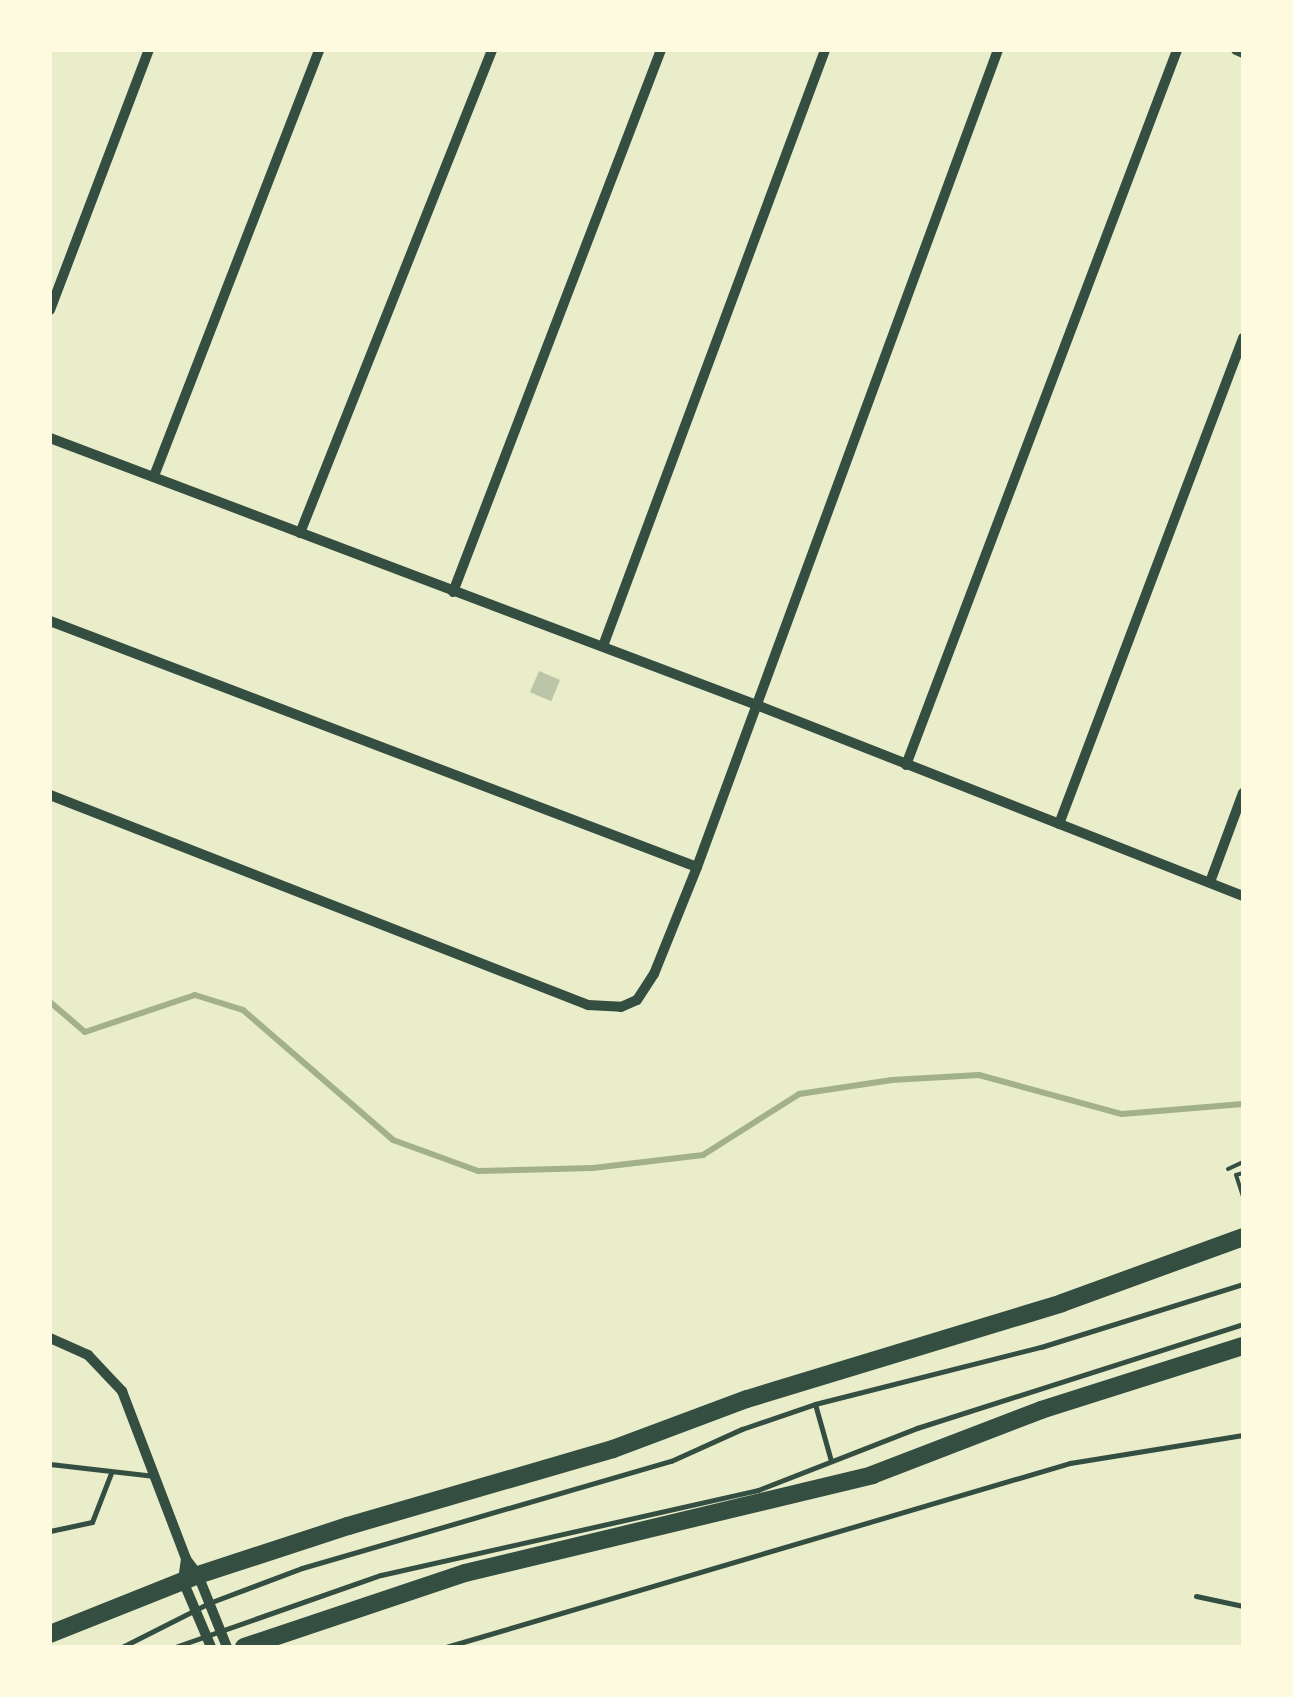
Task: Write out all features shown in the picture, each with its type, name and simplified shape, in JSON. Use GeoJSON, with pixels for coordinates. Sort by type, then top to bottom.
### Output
{"type":"FeatureCollection","features":[{"type":"Feature","properties":{"kind":"main road"},"geometry":{"type":"LineString","coordinates":[[50,1634],[191,1578],[613,1449],[747,1399],[1062,1303],[1243,1237]]}},
{"type":"Feature","properties":{"kind":"main road"},"geometry":{"type":"LineString","coordinates":[[244,1647],[465,1573],[872,1474],[1041,1410],[1243,1346]]}},
{"type":"Feature","properties":{"kind":"street"},"geometry":{"type":"LineString","coordinates":[[50,310],[149,50]]}},
{"type":"Feature","properties":{"kind":"street"},"geometry":{"type":"LineString","coordinates":[[154,476],[320,50]]}},
{"type":"Feature","properties":{"kind":"street"},"geometry":{"type":"LineString","coordinates":[[300,533],[492,50]]}},
{"type":"Feature","properties":{"kind":"street"},"geometry":{"type":"LineString","coordinates":[[453,592],[661,50]]}},
{"type":"Feature","properties":{"kind":"street"},"geometry":{"type":"LineString","coordinates":[[602,646],[825,50]]}},
{"type":"Feature","properties":{"kind":"street"},"geometry":{"type":"LineString","coordinates":[[50,795],[588,1005],[621,1007],[637,1000],[654,974],[698,867],[754,704],[998,50]]}},
{"type":"Feature","properties":{"kind":"street"},"geometry":{"type":"LineString","coordinates":[[906,765],[1177,50]]}},
{"type":"Feature","properties":{"kind":"street"},"geometry":{"type":"LineString","coordinates":[[1059,824],[1243,338]]}},
{"type":"Feature","properties":{"kind":"street"},"geometry":{"type":"LineString","coordinates":[[50,438],[754,704],[1243,896]]}},
{"type":"Feature","properties":{"kind":"street"},"geometry":{"type":"LineString","coordinates":[[50,621],[698,867]]}},
{"type":"Feature","properties":{"kind":"street"},"geometry":{"type":"LineString","coordinates":[[1210,882],[1243,794]]}},
{"type":"Feature","properties":{"kind":"street"},"geometry":{"type":"LineString","coordinates":[[50,1338],[69,1344],[107,1372],[134,1414],[186,1559],[196,1610],[211,1647]]}},
{"type":"Feature","properties":{"kind":"street"},"geometry":{"type":"LineString","coordinates":[[191,1578],[209,1603],[227,1647]]}},
{"type":"Feature","properties":{"kind":"lane"},"geometry":{"type":"LineString","coordinates":[[122,1647],[209,1603],[302,1568],[670,1461],[742,1429],[815,1404],[1042,1347],[1243,1284]]}},
{"type":"Feature","properties":{"kind":"lane"},"geometry":{"type":"LineString","coordinates":[[175,1647],[220,1628],[382,1575],[758,1490],[917,1428],[1243,1324]]}},
{"type":"Feature","properties":{"kind":"lane"},"geometry":{"type":"LineString","coordinates":[[815,1404],[831,1461]]}},
{"type":"Feature","properties":{"kind":"lane"},"geometry":{"type":"LineString","coordinates":[[446,1647],[1070,1462],[1243,1435]]}},
{"type":"Feature","properties":{"kind":"lane"},"geometry":{"type":"LineString","coordinates":[[50,1464],[157,1476]]}},
{"type":"Feature","properties":{"kind":"lane"},"geometry":{"type":"LineString","coordinates":[[50,1531],[92,1522],[111,1473]]}},
{"type":"Feature","properties":{"kind":"lane"},"geometry":{"type":"LineString","coordinates":[[1196,1596],[1243,1606]]}},
{"type":"Feature","properties":{"kind":"path"},"geometry":{"type":"LineString","coordinates":[[1228,1169],[1243,1162]]}},
{"type":"Feature","properties":{"kind":"path"},"geometry":{"type":"LineString","coordinates":[[1243,1173],[1236,1174],[1243,1196]]}},
{"type":"Feature","properties":{"kind":"building"},"geometry":{"type":"Polygon","coordinates":[[[539,671],[560,680],[551,701],[530,692],[539,671]]]}},
{"type":"Feature","properties":{"kind":"waterway"},"geometry":{"type":"LineString","coordinates":[[50,1002],[85,1032],[195,995],[243,1010],[393,1140],[478,1171],[593,1168],[703,1155],[799,1094],[892,1080],[979,1075],[1122,1114],[1243,1104]]}}]}
